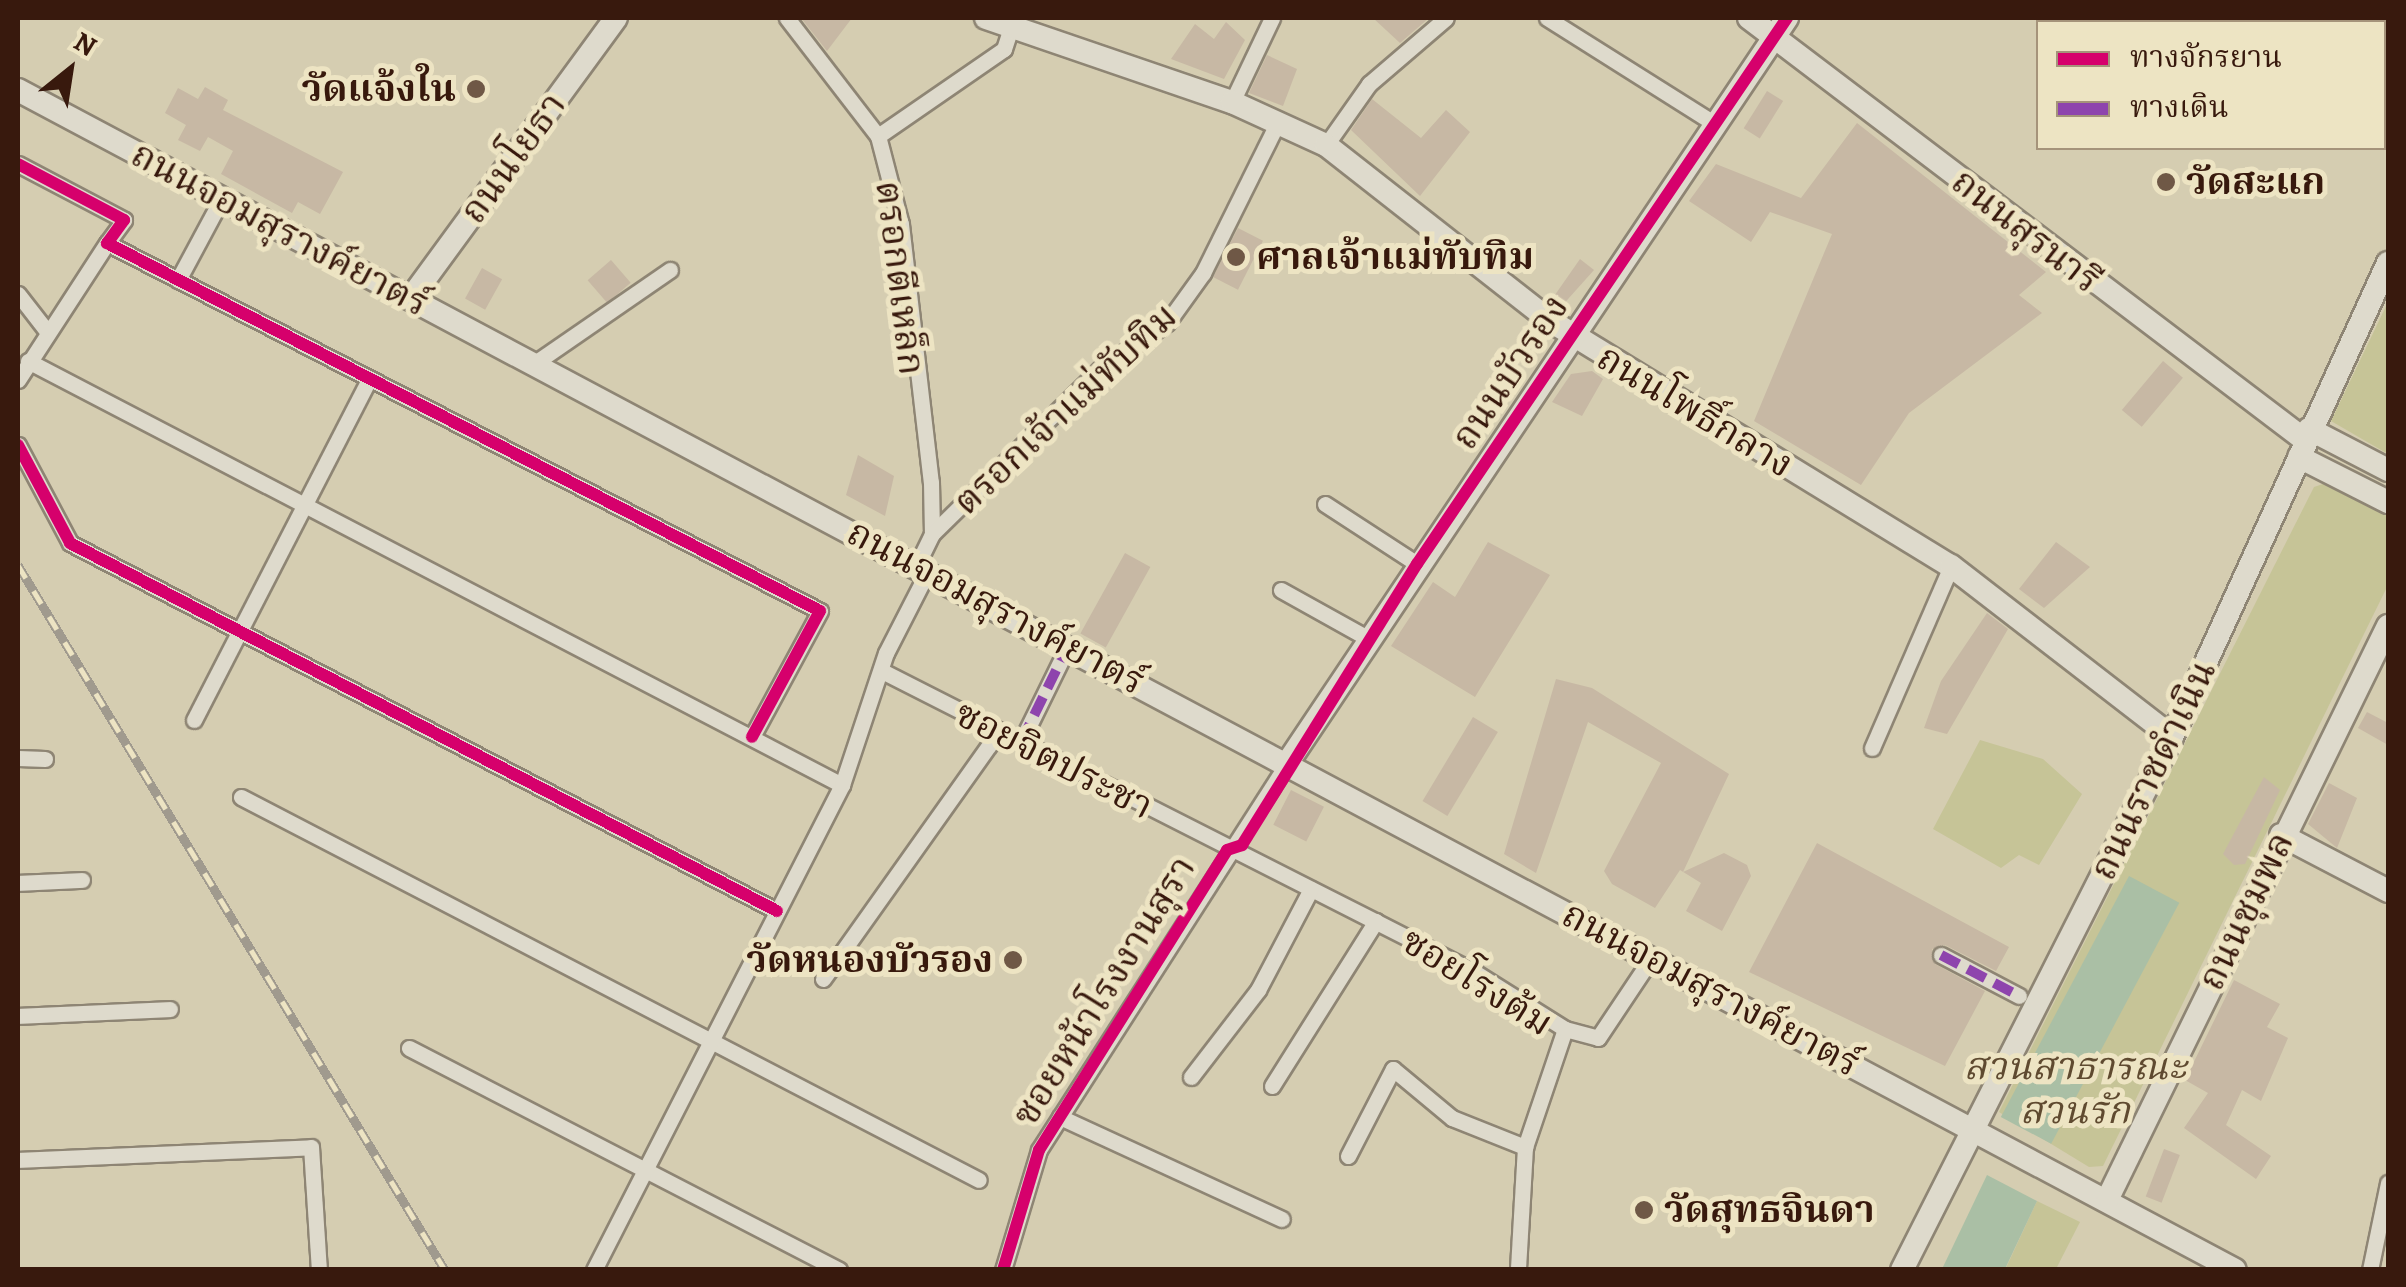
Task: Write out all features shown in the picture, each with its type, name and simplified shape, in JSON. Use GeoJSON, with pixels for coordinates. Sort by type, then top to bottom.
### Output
{"type":"FeatureCollection","features":[{"type":"Feature","properties":{"kind":"main road","name":"ถนนโยธา"},"geometry":{"type":"LineString","coordinates":[[410,298],[616,18]]}},
{"type":"Feature","properties":{"kind":"main road","name":"ถนนโพธิ์กลาง"},"geometry":{"type":"LineString","coordinates":[[986,18],[1232,102],[1326,146],[1571,335],[1951,566],[2172,738]]}},
{"type":"Feature","properties":{"kind":"main road","name":"ถนนสุรนารี"},"geometry":{"type":"LineString","coordinates":[[1749,18],[1781,27],[2305,442]]}},
{"type":"Feature","properties":{"kind":"main road","name":"ถนนบัวรอง"},"geometry":{"type":"LineString","coordinates":[[1288,762],[1417,564],[1781,27]]}},
{"type":"Feature","properties":{"kind":"main road","name":"ถนนจอมสุรางค์ยาตร์"},"geometry":{"type":"LineString","coordinates":[[18,90],[2108,1198],[2236,1270]]}},
{"type":"Feature","properties":{"kind":"main road","name":"ถนนราชดำเนิน"},"geometry":{"type":"LineString","coordinates":[[1902,1270],[2172,738],[2388,264]]}},
{"type":"Feature","properties":{"kind":"main road"},"geometry":{"type":"LineString","coordinates":[[2305,442],[2388,470]]}},
{"type":"Feature","properties":{"kind":"main road"},"geometry":{"type":"LineString","coordinates":[[2305,442],[2388,502]]}},
{"type":"Feature","properties":{"kind":"main road","name":"ถนนชุมพล"},"geometry":{"type":"LineString","coordinates":[[2108,1198],[2281,835],[2388,626]]}},
{"type":"Feature","properties":{"kind":"main road"},"geometry":{"type":"LineString","coordinates":[[2281,835],[2388,890]]}},
{"type":"Feature","properties":{"kind":"street","name":"ตรอกตีเหล็ก"},"geometry":{"type":"LineString","coordinates":[[787,18],[878,136],[900,224],[932,534]]}},
{"type":"Feature","properties":{"kind":"street"},"geometry":{"type":"LineString","coordinates":[[1232,102],[1272,18]]}},
{"type":"Feature","properties":{"kind":"street"},"geometry":{"type":"LineString","coordinates":[[1326,146],[1369,84],[1446,18]]}},
{"type":"Feature","properties":{"kind":"street"},"geometry":{"type":"LineString","coordinates":[[1547,18],[1715,124]]}},
{"type":"Feature","properties":{"kind":"street"},"geometry":{"type":"LineString","coordinates":[[878,136],[1004,49],[1012,27]]}},
{"type":"Feature","properties":{"kind":"street","name":"ตรอกเจ้าแม่ทับทิม"},"geometry":{"type":"LineString","coordinates":[[932,534],[1102,367],[1167,323],[1278,122]]}},
{"type":"Feature","properties":{"kind":"street"},"geometry":{"type":"LineString","coordinates":[[18,164],[124,220],[46,330],[18,380]]}},
{"type":"Feature","properties":{"kind":"street"},"geometry":{"type":"LineString","coordinates":[[178,280],[222,198]]}},
{"type":"Feature","properties":{"kind":"street"},"geometry":{"type":"LineString","coordinates":[[107,243],[820,611],[752,736]]}},
{"type":"Feature","properties":{"kind":"street"},"geometry":{"type":"LineString","coordinates":[[535,363],[670,270]]}},
{"type":"Feature","properties":{"kind":"street"},"geometry":{"type":"LineString","coordinates":[[18,294],[46,330]]}},
{"type":"Feature","properties":{"kind":"street"},"geometry":{"type":"LineString","coordinates":[[28,361],[842,785]]}},
{"type":"Feature","properties":{"kind":"street"},"geometry":{"type":"LineString","coordinates":[[194,720],[242,634],[369,380]]}},
{"type":"Feature","properties":{"kind":"street"},"geometry":{"type":"LineString","coordinates":[[18,445],[70,543],[777,911]]}},
{"type":"Feature","properties":{"kind":"street"},"geometry":{"type":"LineString","coordinates":[[1325,504],[1417,564]]}},
{"type":"Feature","properties":{"kind":"street"},"geometry":{"type":"LineString","coordinates":[[594,1270],[842,785],[923,568],[932,534]]}},
{"type":"Feature","properties":{"kind":"street"},"geometry":{"type":"LineString","coordinates":[[1872,748],[1951,566]]}},
{"type":"Feature","properties":{"kind":"street"},"geometry":{"type":"LineString","coordinates":[[1281,590],[1369,640]]}},
{"type":"Feature","properties":{"kind":"street"},"geometry":{"type":"LineString","coordinates":[[1021,742],[1068,646]]}},
{"type":"Feature","properties":{"kind":"street","name":"ซอยจิตประชา"},"geometry":{"type":"LineString","coordinates":[[882,672],[1226,850]]}},
{"type":"Feature","properties":{"kind":"street"},"geometry":{"type":"LineString","coordinates":[[824,979],[999,731]]}},
{"type":"Feature","properties":{"kind":"street"},"geometry":{"type":"LineString","coordinates":[[18,758],[46,759]]}},
{"type":"Feature","properties":{"kind":"street","name":"ซอยหน้าโรงงานสุรา"},"geometry":{"type":"LineString","coordinates":[[1003,1270],[1038,1150],[1226,850],[1242,845],[1288,762]]}},
{"type":"Feature","properties":{"kind":"street"},"geometry":{"type":"LineString","coordinates":[[241,797],[979,1180]]}},
{"type":"Feature","properties":{"kind":"street","name":"ซอยโรงต้ม"},"geometry":{"type":"LineString","coordinates":[[1226,850],[1376,921],[1564,1029],[1524,1147],[1518,1270]]}},
{"type":"Feature","properties":{"kind":"street"},"geometry":{"type":"LineString","coordinates":[[18,883],[82,880]]}},
{"type":"Feature","properties":{"kind":"street"},"geometry":{"type":"LineString","coordinates":[[1191,1077],[1258,990],[1310,890]]}},
{"type":"Feature","properties":{"kind":"street"},"geometry":{"type":"LineString","coordinates":[[1272,1086],[1376,921]]}},
{"type":"Feature","properties":{"kind":"street"},"geometry":{"type":"LineString","coordinates":[[1941,955],[2019,996]]}},
{"type":"Feature","properties":{"kind":"street"},"geometry":{"type":"LineString","coordinates":[[1564,1029],[1598,1038],[1652,956]]}},
{"type":"Feature","properties":{"kind":"street"},"geometry":{"type":"LineString","coordinates":[[18,1016],[170,1009]]}},
{"type":"Feature","properties":{"kind":"street"},"geometry":{"type":"LineString","coordinates":[[408,1048],[839,1270]]}},
{"type":"Feature","properties":{"kind":"street"},"geometry":{"type":"LineString","coordinates":[[1348,1156],[1393,1069],[1452,1118],[1524,1147]]}},
{"type":"Feature","properties":{"kind":"street"},"geometry":{"type":"LineString","coordinates":[[1060,1117],[1282,1219]]}},
{"type":"Feature","properties":{"kind":"street"},"geometry":{"type":"LineString","coordinates":[[18,1160],[311,1147],[319,1270]]}},
{"type":"Feature","properties":{"kind":"street"},"geometry":{"type":"LineString","coordinates":[[2370,1270],[2388,1183]]}},
{"type":"Feature","properties":{"kind":"green space"},"geometry":{"type":"Polygon","coordinates":[[[2388,302],[2388,454],[2331,421],[2388,302]]]}},
{"type":"Feature","properties":{"kind":"green space","name":"สวนสาธารณะ สวนรัก"},"geometry":{"type":"Polygon","coordinates":[[[2326,483],[2388,513],[2388,585],[2103,1166],[2089,1167],[1999,1112],[2314,487],[2326,483]]]}},
{"type":"Feature","properties":{"kind":"green space"},"geometry":{"type":"Polygon","coordinates":[[[1980,740],[2043,759],[2082,794],[2039,865],[2019,855],[2001,868],[1933,829],[1980,740]]]}},
{"type":"Feature","properties":{"kind":"green space"},"geometry":{"type":"Polygon","coordinates":[[[2037,1201],[2080,1222],[2056,1269],[2005,1270],[2037,1201]]]}},
{"type":"Feature","properties":{"kind":"shaded area"},"geometry":{"type":"Polygon","coordinates":[[[2129,876],[2179,903],[2051,1144],[2001,1117],[2129,876]]]}},
{"type":"Feature","properties":{"kind":"shaded area"},"geometry":{"type":"Polygon","coordinates":[[[1987,1175],[2037,1201],[2005,1269],[1942,1269],[1987,1175]]]}},
{"type":"Feature","properties":{"kind":"building"},"geometry":{"type":"Polygon","coordinates":[[[801,18],[852,18],[827,51],[801,18]]]}},
{"type":"Feature","properties":{"kind":"building"},"geometry":{"type":"Polygon","coordinates":[[[1373,18],[1429,18],[1400,43],[1373,18]]]}},
{"type":"Feature","properties":{"kind":"building"},"geometry":{"type":"Polygon","coordinates":[[[1226,22],[1245,40],[1224,79],[1171,59],[1195,24],[1214,39],[1226,22]]]}},
{"type":"Feature","properties":{"kind":"building"},"geometry":{"type":"Polygon","coordinates":[[[1267,55],[1297,69],[1283,106],[1249,93],[1267,55]]]}},
{"type":"Feature","properties":{"kind":"building"},"geometry":{"type":"Polygon","coordinates":[[[205,87],[228,100],[223,110],[343,172],[320,214],[298,202],[292,213],[221,174],[233,151],[208,137],[200,151],[178,140],[186,125],[165,113],[178,88],[198,99],[205,87]]]}},
{"type":"Feature","properties":{"kind":"building"},"geometry":{"type":"Polygon","coordinates":[[[1767,91],[1783,101],[1760,138],[1744,128],[1767,91]]]}},
{"type":"Feature","properties":{"kind":"building"},"geometry":{"type":"Polygon","coordinates":[[[1372,99],[1421,138],[1446,110],[1470,132],[1420,196],[1351,130],[1372,99]]]}},
{"type":"Feature","properties":{"kind":"building"},"geometry":{"type":"Polygon","coordinates":[[[1857,123],[2046,272],[2019,295],[2042,313],[1909,413],[1861,485],[1754,421],[1832,234],[1770,212],[1751,242],[1689,201],[1716,164],[1801,198],[1857,123]]]}},
{"type":"Feature","properties":{"kind":"building","name":"ศาลเจ้าแม่ทับทิม"},"geometry":{"type":"Polygon","coordinates":[[[1238,228],[1263,241],[1238,290],[1213,277],[1238,228]]]}},
{"type":"Feature","properties":{"kind":"building"},"geometry":{"type":"Polygon","coordinates":[[[1580,259],[1594,270],[1560,308],[1550,302],[1580,259]]]}},
{"type":"Feature","properties":{"kind":"building"},"geometry":{"type":"Polygon","coordinates":[[[611,260],[631,283],[607,303],[588,280],[611,260]]]}},
{"type":"Feature","properties":{"kind":"building"},"geometry":{"type":"Polygon","coordinates":[[[482,268],[502,279],[485,310],[465,299],[482,268]]]}},
{"type":"Feature","properties":{"kind":"building"},"geometry":{"type":"Polygon","coordinates":[[[2163,361],[2183,378],[2142,427],[2122,410],[2163,361]]]}},
{"type":"Feature","properties":{"kind":"building"},"geometry":{"type":"Polygon","coordinates":[[[1592,371],[1603,379],[1582,416],[1552,402],[1571,374],[1592,371]]]}},
{"type":"Feature","properties":{"kind":"building"},"geometry":{"type":"Polygon","coordinates":[[[858,455],[894,476],[885,516],[846,495],[858,455]]]}},
{"type":"Feature","properties":{"kind":"building"},"geometry":{"type":"Polygon","coordinates":[[[1488,542],[1550,575],[1475,697],[1391,646],[1433,582],[1455,597],[1488,542]]]}},
{"type":"Feature","properties":{"kind":"building"},"geometry":{"type":"Polygon","coordinates":[[[2056,542],[2090,567],[2044,608],[2019,589],[2056,542]]]}},
{"type":"Feature","properties":{"kind":"building"},"geometry":{"type":"Polygon","coordinates":[[[1125,553],[1150,567],[1106,648],[1080,633],[1125,553]]]}},
{"type":"Feature","properties":{"kind":"building"},"geometry":{"type":"Polygon","coordinates":[[[1987,613],[2008,629],[1947,734],[1924,728],[1941,681],[1987,613]]]}},
{"type":"Feature","properties":{"kind":"building"},"geometry":{"type":"Polygon","coordinates":[[[1556,679],[1592,688],[1729,774],[1683,872],[1680,870],[1655,908],[1612,884],[1604,871],[1661,763],[1588,722],[1536,873],[1504,854],[1556,679]]]}},
{"type":"Feature","properties":{"kind":"building"},"geometry":{"type":"Polygon","coordinates":[[[2367,712],[2388,723],[2388,745],[2358,728],[2367,712]]]}},
{"type":"Feature","properties":{"kind":"building"},"geometry":{"type":"Polygon","coordinates":[[[1473,717],[1498,732],[1447,816],[1423,801],[1473,717]]]}},
{"type":"Feature","properties":{"kind":"building"},"geometry":{"type":"Polygon","coordinates":[[[2264,777],[2280,790],[2245,864],[2234,865],[2223,854],[2264,777]]]}},
{"type":"Feature","properties":{"kind":"building"},"geometry":{"type":"Polygon","coordinates":[[[2329,783],[2357,798],[2337,848],[2308,824],[2329,783]]]}},
{"type":"Feature","properties":{"kind":"building"},"geometry":{"type":"Polygon","coordinates":[[[1291,790],[1324,807],[1306,842],[1273,825],[1291,790]]]}},
{"type":"Feature","properties":{"kind":"building"},"geometry":{"type":"Polygon","coordinates":[[[1817,843],[2009,947],[1996,971],[1945,945],[1932,949],[1935,964],[1985,991],[1945,1066],[1749,972],[1817,843]]]}},
{"type":"Feature","properties":{"kind":"building"},"geometry":{"type":"Polygon","coordinates":[[[1724,853],[1747,865],[1751,876],[1722,931],[1686,911],[1701,883],[1683,872],[1724,853]]]}},
{"type":"Feature","properties":{"kind":"building"},"geometry":{"type":"Polygon","coordinates":[[[2234,980],[2280,1004],[2267,1027],[2288,1038],[2261,1101],[2242,1090],[2226,1125],[2271,1156],[2256,1179],[2184,1128],[2208,1093],[2185,1080],[2234,980]]]}},
{"type":"Feature","properties":{"kind":"building"},"geometry":{"type":"Polygon","coordinates":[[[2164,1149],[2180,1155],[2162,1203],[2146,1197],[2164,1149]]]}},
{"type":"Feature","properties":{"kind":"railway"},"geometry":{"type":"LineString","coordinates":[[18,565],[445,1270]]}},
{"type":"Feature","properties":{"kind":"marked path"},"geometry":{"type":"LineString","coordinates":[[1021,742],[1068,646]]}},
{"type":"Feature","properties":{"kind":"marked path"},"geometry":{"type":"LineString","coordinates":[[1941,955],[2019,996]]}},
{"type":"Feature","properties":{"kind":"cycle path"},"geometry":{"type":"LineString","coordinates":[[1003,1270],[1039,1150],[1227,850],[1242,845],[1417,564],[1787,18]]}},
{"type":"Feature","properties":{"kind":"cycle path"},"geometry":{"type":"LineString","coordinates":[[18,164],[124,220],[107,243],[820,611],[752,737]]}},
{"type":"Feature","properties":{"kind":"cycle path"},"geometry":{"type":"LineString","coordinates":[[18,445],[70,543],[777,911]]}},
{"type":"Feature","properties":{"kind":"place","name":"วัดแจ้งใน"},"geometry":{"type":"Point","coordinates":[476,89]}},
{"type":"Feature","properties":{"kind":"place","name":"วัดสะแก"},"geometry":{"type":"Point","coordinates":[2166,182]}},
{"type":"Feature","properties":{"kind":"place","name":"ศาลเจ้าแม่ทับทิม"},"geometry":{"type":"Point","coordinates":[1236,257]}},
{"type":"Feature","properties":{"kind":"place","name":"วัดหนองบัวรอง"},"geometry":{"type":"Point","coordinates":[1013,960]}},
{"type":"Feature","properties":{"kind":"place","name":"วัดสุทธจินดา"},"geometry":{"type":"Point","coordinates":[1644,1210]}}]}
